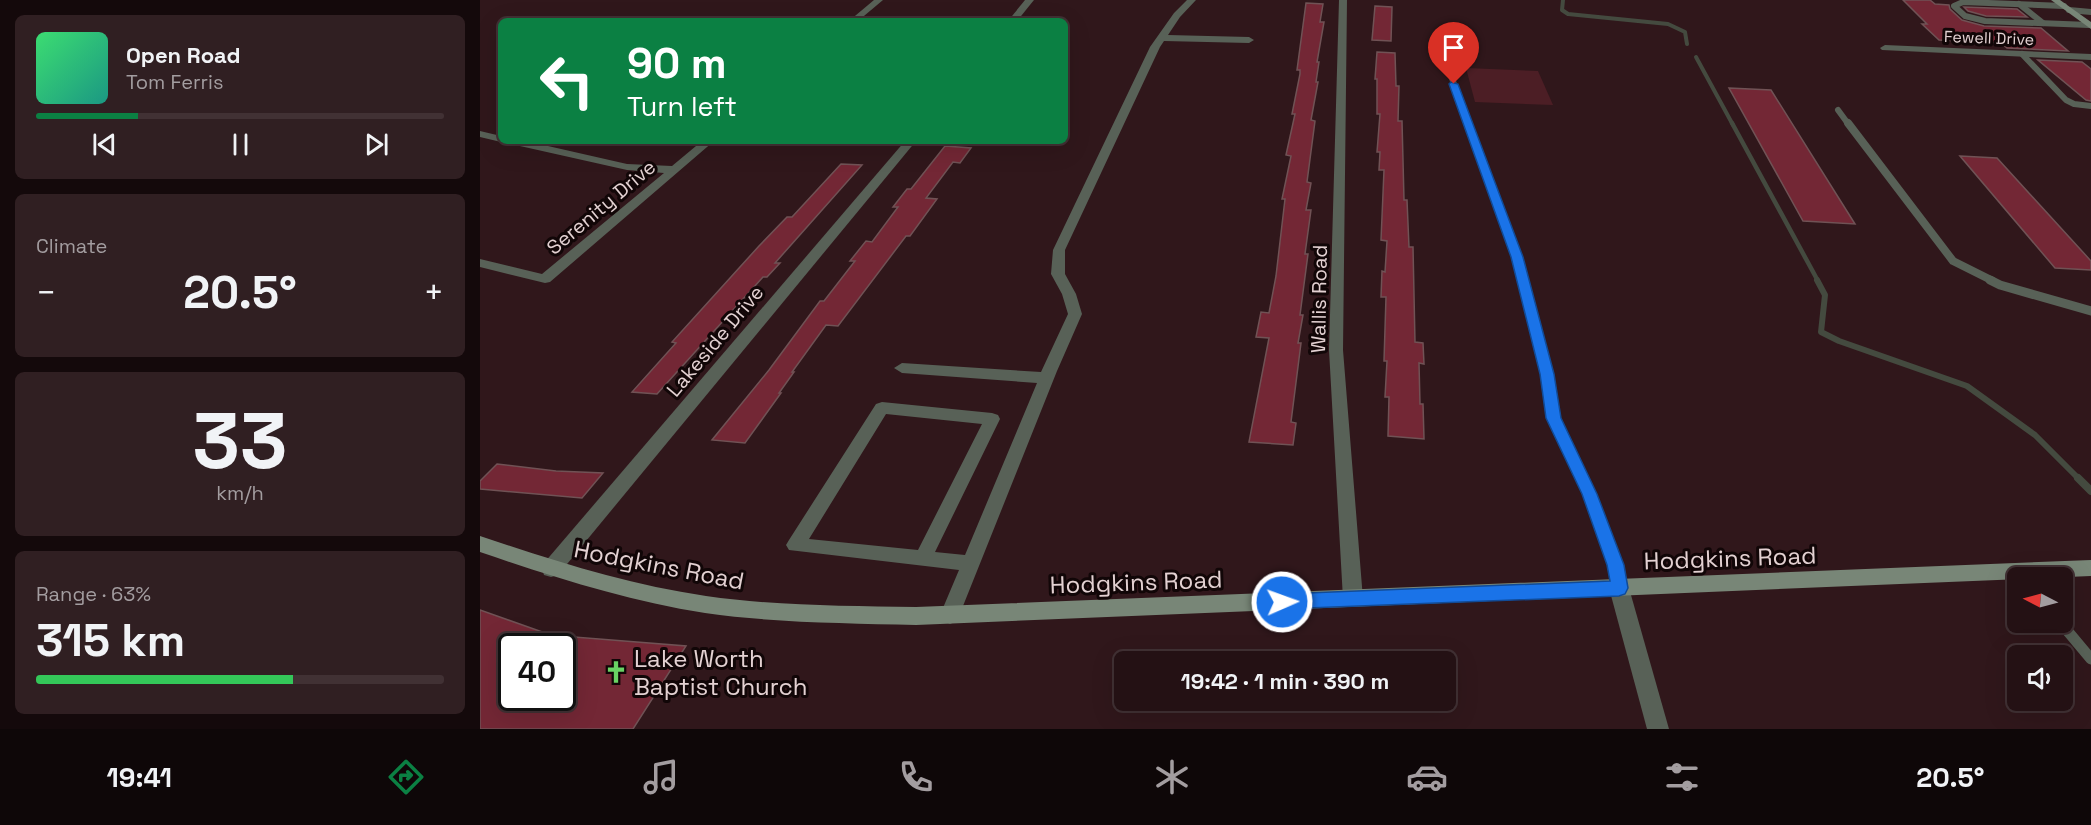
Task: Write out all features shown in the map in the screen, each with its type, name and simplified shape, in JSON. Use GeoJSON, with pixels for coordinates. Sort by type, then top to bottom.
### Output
{"type":"FeatureCollection","features":[{"type":"Feature","properties":{"kind":"street"},"geometry":{"type":"LineString","coordinates":[[858,18],[879,0]]}},
{"type":"Feature","properties":{"kind":"street"},"geometry":{"type":"LineString","coordinates":[[1015,18],[1030,0]]}},
{"type":"Feature","properties":{"kind":"street"},"geometry":{"type":"LineString","coordinates":[[950,615],[1046,378],[1075,314],[1069,294],[1058,274],[1059,250],[1161,38],[1177,15],[1192,0]]}},
{"type":"Feature","properties":{"kind":"street","name":"Wallis Road"},"geometry":{"type":"LineString","coordinates":[[1343,0],[1336,350],[1353,599]]}},
{"type":"Feature","properties":{"kind":"street"},"geometry":{"type":"LineString","coordinates":[[2055,0],[2090,25]]}},
{"type":"Feature","properties":{"kind":"street"},"geometry":{"type":"LineString","coordinates":[[1161,38],[1249,40]]}},
{"type":"Feature","properties":{"kind":"street","name":"Fewell Drive"},"geometry":{"type":"LineString","coordinates":[[1885,48],[2091,57]]}},
{"type":"Feature","properties":{"kind":"street"},"geometry":{"type":"LineString","coordinates":[[480,134],[498,138]]}},
{"type":"Feature","properties":{"kind":"street"},"geometry":{"type":"LineString","coordinates":[[524,144],[627,167],[674,170]]}},
{"type":"Feature","properties":{"kind":"street","name":"Serenity Drive"},"geometry":{"type":"LineString","coordinates":[[480,263],[545,279],[705,144]]}},
{"type":"Feature","properties":{"kind":"street","name":"Lakeside Drive"},"geometry":{"type":"LineString","coordinates":[[551,568],[908,144]]}},
{"type":"Feature","properties":{"kind":"street"},"geometry":{"type":"LineString","coordinates":[[902,368],[1046,378]]}},
{"type":"Feature","properties":{"kind":"street"},"geometry":{"type":"LineString","coordinates":[[923,558],[992,419],[882,408],[795,545],[971,563]]}},
{"type":"Feature","properties":{"kind":"street","name":"Hodgkins Road"},"geometry":{"type":"LineString","coordinates":[[480,544],[551,568],[653,593],[735,608],[814,614],[950,615],[1619,588],[2007,575]]}},
{"type":"Feature","properties":{"kind":"street","name":"Hodgkins Road"},"geometry":{"type":"LineString","coordinates":[[2073,570],[2091,568]]}},
{"type":"Feature","properties":{"kind":"street"},"geometry":{"type":"LineString","coordinates":[[1619,588],[1658,729]]}},
{"type":"Feature","properties":{"kind":"lane"},"geometry":{"type":"LineString","coordinates":[[2012,0],[2043,23]]}},
{"type":"Feature","properties":{"kind":"lane"},"geometry":{"type":"LineString","coordinates":[[2090,25],[1975,19],[1965,16],[1954,6],[1963,3],[2019,4],[2091,12]]}},
{"type":"Feature","properties":{"kind":"lane"},"geometry":{"type":"LineString","coordinates":[[1439,43],[1517,257],[1547,374],[1553,418],[1590,494],[1616,565],[1619,588]]}},
{"type":"Feature","properties":{"kind":"lane"},"geometry":{"type":"LineString","coordinates":[[2022,54],[2066,100],[2074,104],[2091,106]]}},
{"type":"Feature","properties":{"kind":"lane"},"geometry":{"type":"LineString","coordinates":[[1838,110],[1953,261],[2000,285],[2091,311]]}},
{"type":"Feature","properties":{"kind":"lane"},"geometry":{"type":"LineString","coordinates":[[2069,633],[2091,659]]}},
{"type":"Feature","properties":{"kind":"shaded area"},"geometry":{"type":"Polygon","coordinates":[[[1466,68],[1538,71],[1553,105],[1475,102],[1466,68]]]}},
{"type":"Feature","properties":{"kind":"building"},"geometry":{"type":"Polygon","coordinates":[[[1903,0],[1930,0],[1935,4],[1949,5],[1950,9],[1962,20],[1984,26],[2041,28],[2068,51],[2007,48],[2001,43],[1939,40],[1922,24],[1927,24],[1903,0]]]}},
{"type":"Feature","properties":{"kind":"building"},"geometry":{"type":"Polygon","coordinates":[[[1306,3],[1323,4],[1320,22],[1324,22],[1317,62],[1319,62],[1316,82],[1318,82],[1311,120],[1315,121],[1307,182],[1311,183],[1306,210],[1311,210],[1300,315],[1303,315],[1298,343],[1301,343],[1291,422],[1296,423],[1293,445],[1249,442],[1269,338],[1256,337],[1261,312],[1269,313],[1276,276],[1285,199],[1282,199],[1291,156],[1286,155],[1295,114],[1292,114],[1300,74],[1300,70],[1297,70],[1306,3]]]}},
{"type":"Feature","properties":{"kind":"building"},"geometry":{"type":"Polygon","coordinates":[[[1375,6],[1392,7],[1391,41],[1372,40],[1375,6]]]}},
{"type":"Feature","properties":{"kind":"building"},"geometry":{"type":"Polygon","coordinates":[[[1964,7],[2017,9],[2027,17],[1986,16],[1968,11],[1964,7]]]}},
{"type":"Feature","properties":{"kind":"building"},"geometry":{"type":"Polygon","coordinates":[[[1377,52],[1395,53],[1396,86],[1399,86],[1398,121],[1402,121],[1404,200],[1407,200],[1409,247],[1413,247],[1415,342],[1423,343],[1424,364],[1419,363],[1424,439],[1388,436],[1389,397],[1385,397],[1387,361],[1384,361],[1386,297],[1381,297],[1387,241],[1381,240],[1384,170],[1379,170],[1380,152],[1377,152],[1380,114],[1377,114],[1377,79],[1375,79],[1377,52]]]}},
{"type":"Feature","properties":{"kind":"building"},"geometry":{"type":"Polygon","coordinates":[[[2038,60],[2082,62],[2091,69],[2091,101],[2086,100],[2038,60]]]}},
{"type":"Feature","properties":{"kind":"building"},"geometry":{"type":"Polygon","coordinates":[[[1729,88],[1771,90],[1855,224],[1803,221],[1729,88]]]}},
{"type":"Feature","properties":{"kind":"building"},"geometry":{"type":"Polygon","coordinates":[[[945,146],[971,148],[960,163],[953,162],[926,198],[937,199],[910,236],[906,236],[838,326],[826,325],[745,443],[712,440],[769,370],[820,301],[824,301],[855,261],[850,261],[866,241],[872,242],[898,207],[893,207],[907,189],[911,189],[945,146]]]}},
{"type":"Feature","properties":{"kind":"building"},"geometry":{"type":"Polygon","coordinates":[[[1960,156],[1997,158],[2091,261],[2091,270],[2055,268],[1960,156]]]}},
{"type":"Feature","properties":{"kind":"building"},"geometry":{"type":"Polygon","coordinates":[[[841,164],[862,165],[775,263],[780,263],[767,277],[763,277],[657,394],[632,392],[676,343],[672,342],[759,246],[787,217],[792,217],[841,164]]]}},
{"type":"Feature","properties":{"kind":"building"},"geometry":{"type":"Polygon","coordinates":[[[497,464],[556,471],[603,473],[582,498],[480,489],[480,481],[497,464]]]}},
{"type":"Feature","properties":{"kind":"building","name":"Lake Worth Baptist Church"},"geometry":{"type":"Polygon","coordinates":[[[480,610],[545,633],[498,633],[498,711],[576,711],[576,637],[686,646],[633,729],[480,729],[480,610]]]}},
{"type":"Feature","properties":{"kind":"waterway"},"geometry":{"type":"LineString","coordinates":[[1563,0],[1562,10],[1568,14],[1668,24],[1685,32],[1687,44]]}},
{"type":"Feature","properties":{"kind":"waterway"},"geometry":{"type":"LineString","coordinates":[[1696,57],[1733,125]]}},
{"type":"Feature","properties":{"kind":"waterway"},"geometry":{"type":"LineString","coordinates":[[1732,123],[1818,281]]}},
{"type":"Feature","properties":{"kind":"waterway"},"geometry":{"type":"LineString","coordinates":[[1817,280],[1825,295],[1821,332],[1839,341],[1967,386],[2035,435],[2091,491]]}},
{"type":"Feature","properties":{"kind":"place","name":"Lake Worth Baptist Church"},"geometry":{"type":"Point","coordinates":[616,672]}},
{"type":"Feature","properties":{"kind":"route"},"geometry":{"type":"LineString","coordinates":[[1282,602],[1619,588],[1616,565],[1590,494],[1553,418],[1547,374],[1517,257],[1454,84]]}}]}
